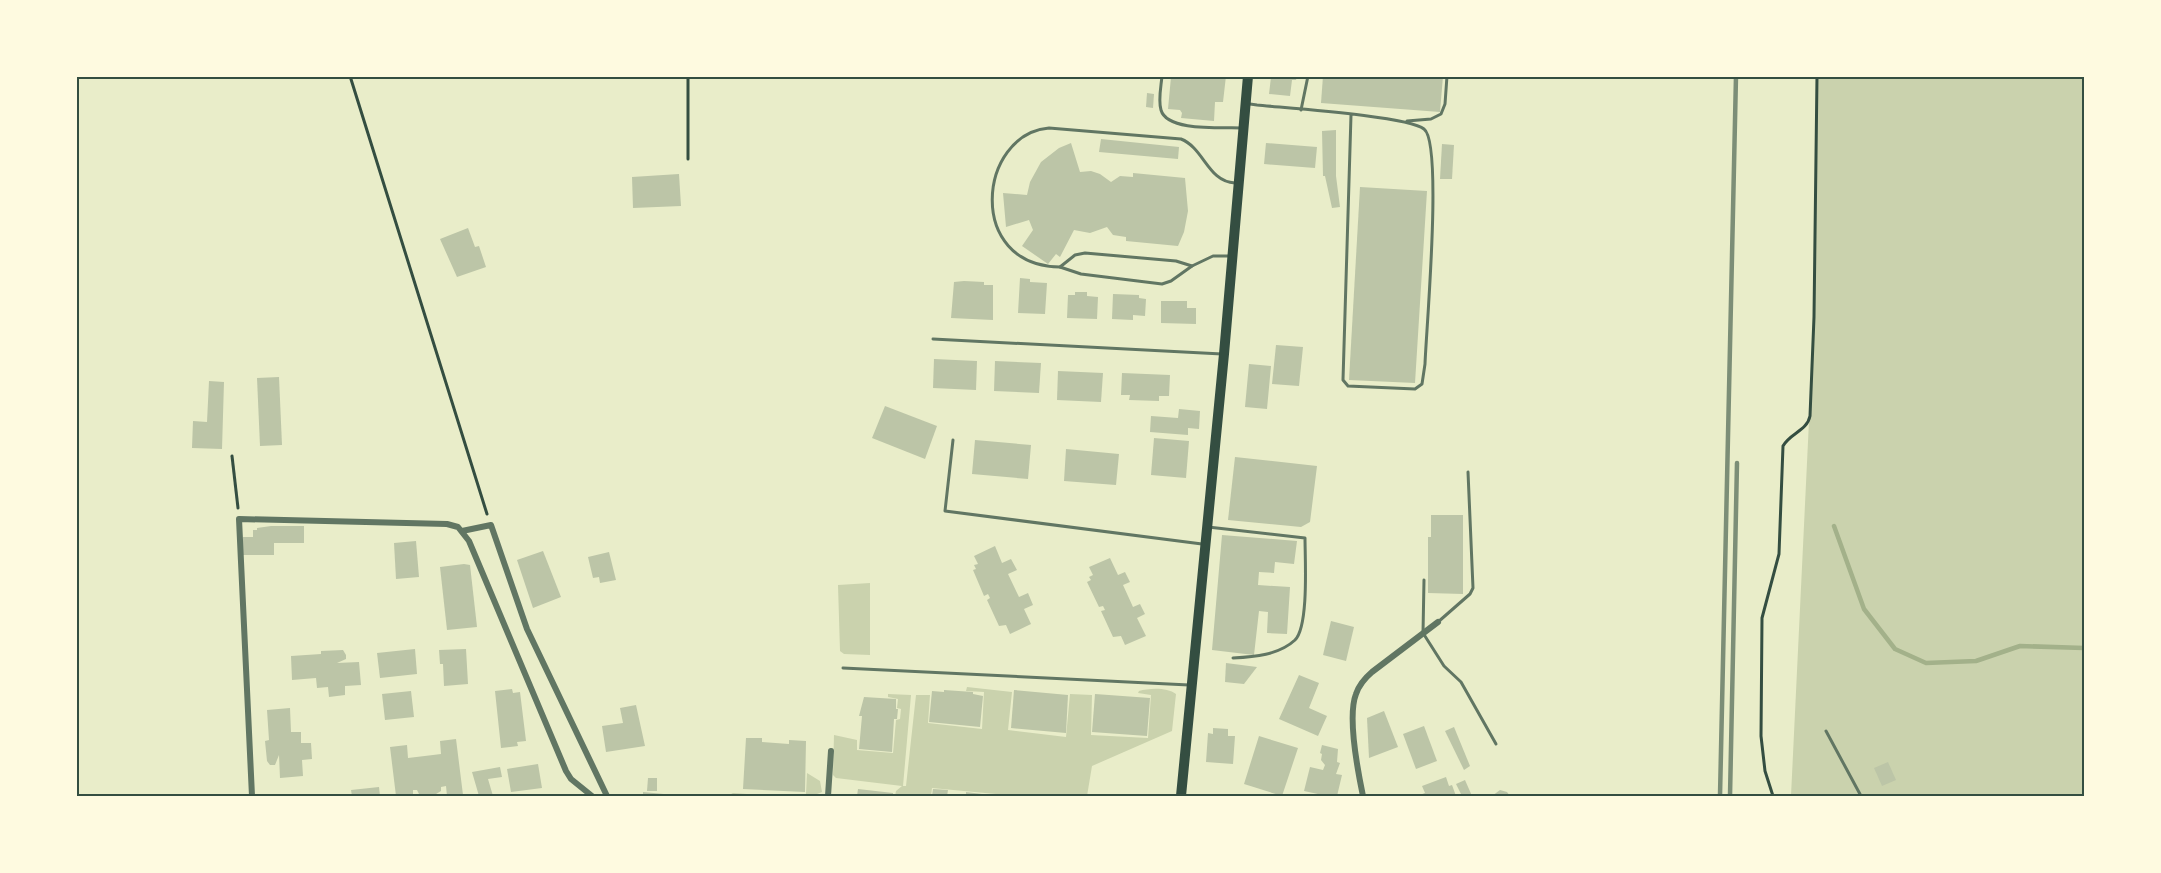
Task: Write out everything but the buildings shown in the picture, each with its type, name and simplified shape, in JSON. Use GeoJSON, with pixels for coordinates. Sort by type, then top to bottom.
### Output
{"type":"FeatureCollection","features":[{"type":"Feature","properties":{"kind":"main road"},"geometry":{"type":"LineString","coordinates":[[1181,796],[1224,354],[1248,76]]}},
{"type":"Feature","properties":{"kind":"street"},"geometry":{"type":"LineString","coordinates":[[252,796],[239,519],[447,524],[458,527],[469,541],[566,771],[592,796]]}},
{"type":"Feature","properties":{"kind":"street"},"geometry":{"type":"LineString","coordinates":[[462,531],[491,525],[527,630],[607,796]]}},
{"type":"Feature","properties":{"kind":"street"},"geometry":{"type":"LineString","coordinates":[[1363,796],[1354,750],[1353,711],[1356,694],[1372,672],[1438,622]]}},
{"type":"Feature","properties":{"kind":"street"},"geometry":{"type":"LineString","coordinates":[[828,796],[831,751]]}},
{"type":"Feature","properties":{"kind":"lane"},"geometry":{"type":"LineString","coordinates":[[1162,76],[1161,107],[1162,113],[1168,120],[1183,125],[1242,128]]}},
{"type":"Feature","properties":{"kind":"lane"},"geometry":{"type":"LineString","coordinates":[[1301,110],[1308,76]]}},
{"type":"Feature","properties":{"kind":"lane"},"geometry":{"type":"LineString","coordinates":[[1245,104],[1403,121],[1431,119],[1440,114],[1445,104],[1447,76]]}},
{"type":"Feature","properties":{"kind":"lane"},"geometry":{"type":"LineString","coordinates":[[1351,115],[1342,373],[1343,380],[1348,386],[1409,389],[1422,384],[1434,187],[1431,142],[1427,131],[1403,121]]}},
{"type":"Feature","properties":{"kind":"lane"},"geometry":{"type":"LineString","coordinates":[[1232,256],[1213,256],[1162,284],[1081,274],[1060,267],[1041,266],[1031,263],[1012,251],[1000,236],[995,224],[992,197],[997,174],[1011,148],[1023,136],[1049,128],[1181,139],[1191,145],[1221,178],[1237,183]]}},
{"type":"Feature","properties":{"kind":"lane"},"geometry":{"type":"LineString","coordinates":[[1060,267],[1075,255],[1085,253],[1176,261],[1192,266]]}},
{"type":"Feature","properties":{"kind":"lane"},"geometry":{"type":"LineString","coordinates":[[933,339],[1224,354]]}},
{"type":"Feature","properties":{"kind":"lane"},"geometry":{"type":"LineString","coordinates":[[953,440],[945,511],[1205,544]]}},
{"type":"Feature","properties":{"kind":"lane"},"geometry":{"type":"LineString","coordinates":[[1438,622],[1470,594],[1473,588],[1468,472]]}},
{"type":"Feature","properties":{"kind":"lane"},"geometry":{"type":"LineString","coordinates":[[1207,526],[1305,538],[1305,608],[1297,638],[1282,649],[1253,657],[1233,657]]}},
{"type":"Feature","properties":{"kind":"lane"},"geometry":{"type":"LineString","coordinates":[[1424,580],[1424,633],[1444,666],[1461,682],[1496,744]]}},
{"type":"Feature","properties":{"kind":"lane"},"geometry":{"type":"LineString","coordinates":[[843,668],[1191,685]]}},
{"type":"Feature","properties":{"kind":"lane"},"geometry":{"type":"LineString","coordinates":[[1826,731],[1861,796]]}},
{"type":"Feature","properties":{"kind":"path"},"geometry":{"type":"LineString","coordinates":[[350,76],[491,525]]}},
{"type":"Feature","properties":{"kind":"path"},"geometry":{"type":"LineString","coordinates":[[688,76],[688,159]]}},
{"type":"Feature","properties":{"kind":"path"},"geometry":{"type":"LineString","coordinates":[[1773,796],[1765,771],[1762,746],[1762,618],[1779,554],[1783,446],[1788,438],[1807,425],[1810,416],[1814,317],[1817,76]]}},
{"type":"Feature","properties":{"kind":"path"},"geometry":{"type":"LineString","coordinates":[[232,456],[239,519]]}},
{"type":"Feature","properties":{"kind":"green space"},"geometry":{"type":"Polygon","coordinates":[[[1817,77],[2084,77],[2084,796],[1791,796],[1814,317],[1817,77]]]}},
{"type":"Feature","properties":{"kind":"green space"},"geometry":{"type":"Polygon","coordinates":[[[870,583],[870,655],[844,654],[840,651],[838,585],[870,583]]]}},
{"type":"Feature","properties":{"kind":"green space"},"geometry":{"type":"Polygon","coordinates":[[[967,687],[1012,692],[1008,730],[1066,737],[1070,694],[1092,695],[1091,735],[1148,738],[1151,695],[1138,693],[1148,689],[1168,690],[1176,694],[1172,731],[1092,766],[1087,796],[1017,796],[932,788],[931,796],[895,796],[896,791],[902,786],[836,778],[833,775],[834,735],[857,740],[857,750],[893,753],[896,720],[900,719],[901,709],[897,708],[898,699],[888,697],[888,694],[911,695],[903,786],[906,786],[916,695],[930,695],[928,723],[982,729],[984,692],[966,691],[967,687]]]}},
{"type":"Feature","properties":{"kind":"green space"},"geometry":{"type":"Polygon","coordinates":[[[807,773],[820,781],[822,792],[812,796],[727,796],[733,793],[806,794],[807,773]]]}},
{"type":"Feature","properties":{"kind":"waterway"},"geometry":{"type":"LineString","coordinates":[[1834,526],[1864,609],[1895,649],[1926,663],[1976,661],[2020,646],[2084,648]]}},
{"type":"Feature","properties":{"kind":"railway"},"geometry":{"type":"LineString","coordinates":[[1720,796],[1736,76]]}},
{"type":"Feature","properties":{"kind":"railway"},"geometry":{"type":"LineString","coordinates":[[1730,796],[1737,463]]}}]}
